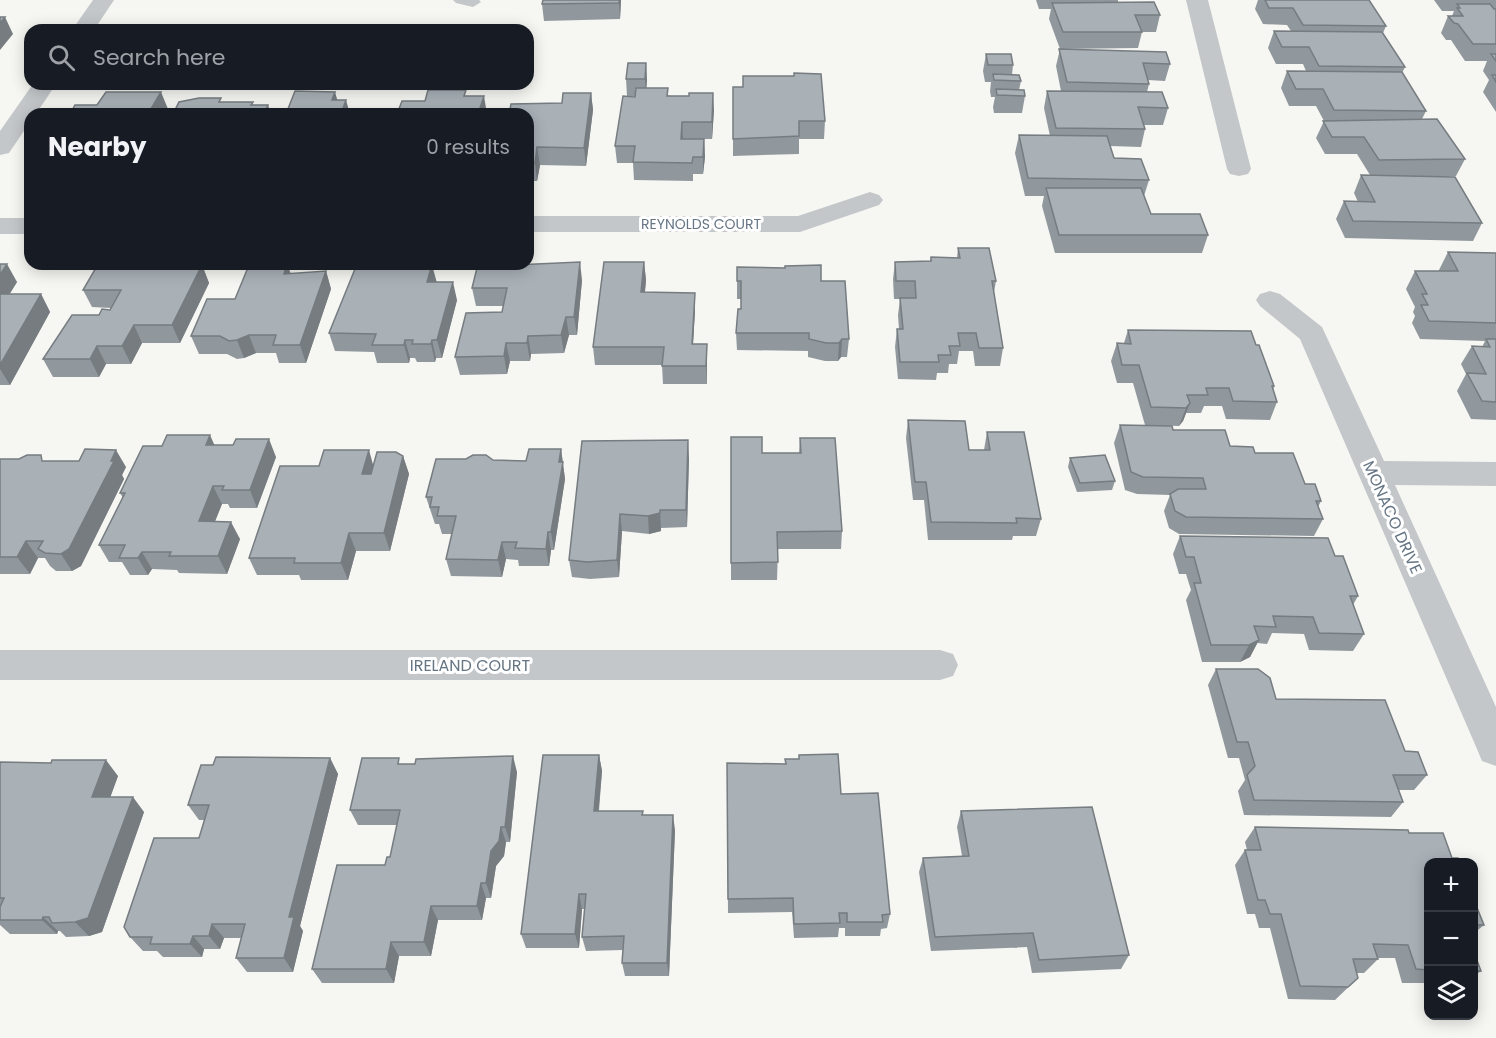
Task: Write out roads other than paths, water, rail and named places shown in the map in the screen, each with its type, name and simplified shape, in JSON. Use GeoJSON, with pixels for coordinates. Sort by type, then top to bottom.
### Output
{"type":"FeatureCollection","features":[{"type":"Feature","properties":{"kind":"street"},"geometry":{"type":"LineString","coordinates":[[87,24],[104,0]]}},
{"type":"Feature","properties":{"kind":"street"},"geometry":{"type":"LineString","coordinates":[[1197,0],[1239,169]]}},
{"type":"Feature","properties":{"kind":"street"},"geometry":{"type":"LineString","coordinates":[[0,148],[12,115],[39,90]]}},
{"type":"Feature","properties":{"kind":"street","name":"REYNOLDS COURT"},"geometry":{"type":"LineString","coordinates":[[534,224],[800,224],[870,200]]}},
{"type":"Feature","properties":{"kind":"street"},"geometry":{"type":"LineString","coordinates":[[0,226],[24,226]]}},
{"type":"Feature","properties":{"kind":"street","name":"MONACO DRIVE"},"geometry":{"type":"LineString","coordinates":[[1270,300],[1312,334],[1496,749]]}},
{"type":"Feature","properties":{"kind":"street"},"geometry":{"type":"LineString","coordinates":[[1374,473],[1496,474]]}},
{"type":"Feature","properties":{"kind":"street","name":"IRELAND COURT"},"geometry":{"type":"LineString","coordinates":[[0,665],[940,665]]}}]}
